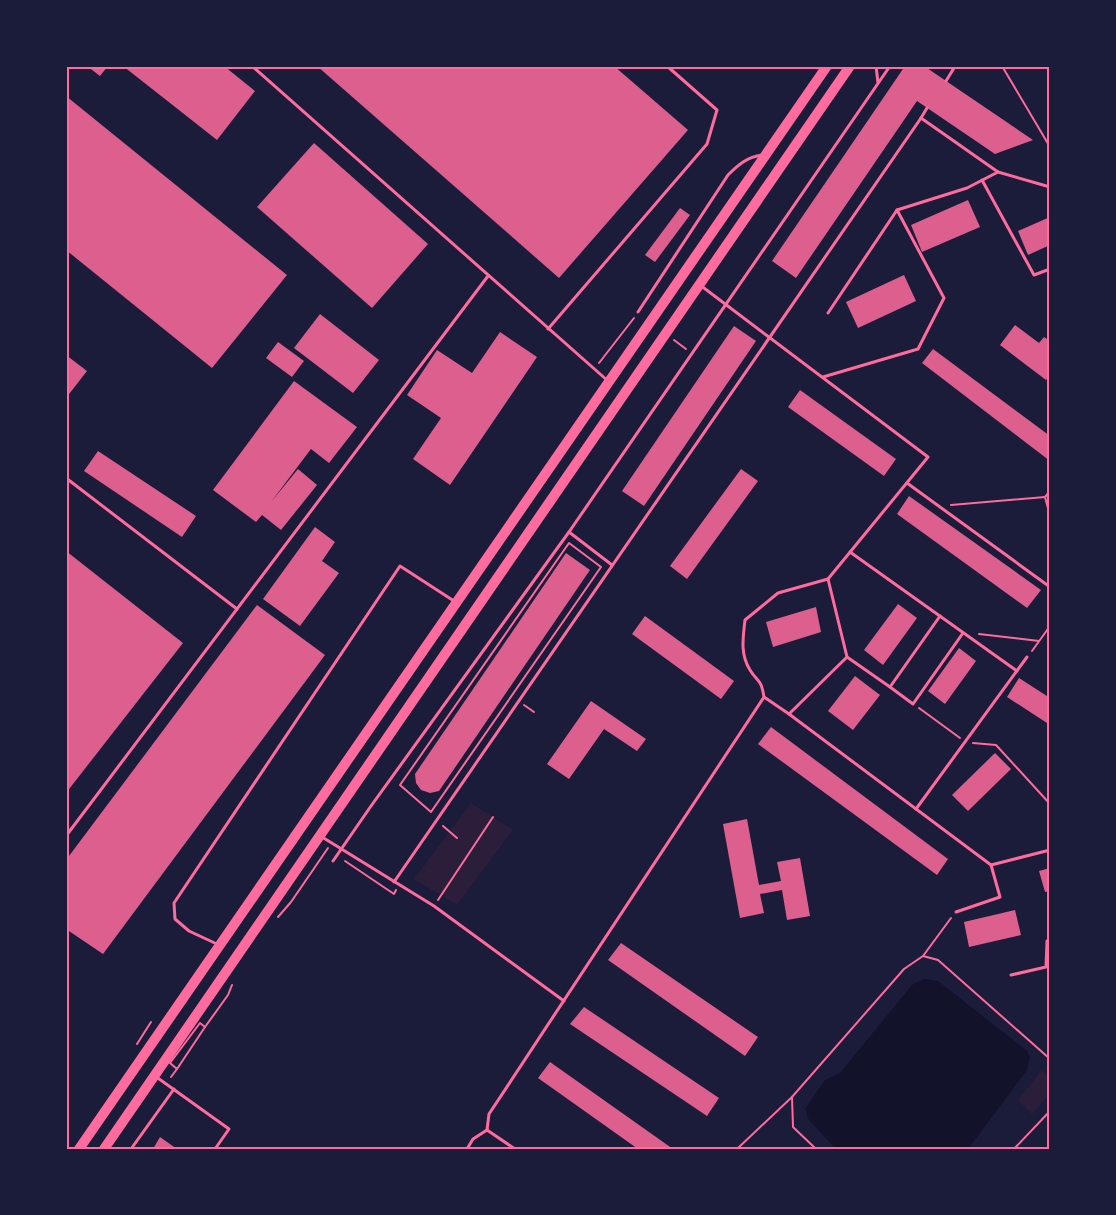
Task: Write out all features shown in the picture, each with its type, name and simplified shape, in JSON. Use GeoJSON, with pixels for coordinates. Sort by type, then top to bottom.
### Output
{"type":"FeatureCollection","features":[{"type":"Feature","properties":{"kind":"main road"},"geometry":{"type":"LineString","coordinates":[[78,1149],[827,66]]}},
{"type":"Feature","properties":{"kind":"main road"},"geometry":{"type":"LineString","coordinates":[[104,1149],[850,66]]}},
{"type":"Feature","properties":{"kind":"lane"},"geometry":{"type":"LineString","coordinates":[[252,66],[609,382]]}},
{"type":"Feature","properties":{"kind":"lane"},"geometry":{"type":"LineString","coordinates":[[548,328],[707,144],[717,110],[667,66]]}},
{"type":"Feature","properties":{"kind":"lane"},"geometry":{"type":"LineString","coordinates":[[876,66],[878,84]]}},
{"type":"Feature","properties":{"kind":"lane"},"geometry":{"type":"LineString","coordinates":[[333,861],[569,532],[890,66]]}},
{"type":"Feature","properties":{"kind":"lane"},"geometry":{"type":"LineString","coordinates":[[946,81],[953,67]]}},
{"type":"Feature","properties":{"kind":"lane"},"geometry":{"type":"LineString","coordinates":[[394,882],[927,108]]}},
{"type":"Feature","properties":{"kind":"lane"},"geometry":{"type":"LineString","coordinates":[[920,118],[998,172],[1050,187]]}},
{"type":"Feature","properties":{"kind":"lane"},"geometry":{"type":"LineString","coordinates":[[638,312],[728,175],[753,156],[766,154]]}},
{"type":"Feature","properties":{"kind":"lane"},"geometry":{"type":"LineString","coordinates":[[828,313],[897,210],[967,188],[998,172]]}},
{"type":"Feature","properties":{"kind":"lane"},"geometry":{"type":"LineString","coordinates":[[982,180],[1034,275],[1050,269]]}},
{"type":"Feature","properties":{"kind":"lane"},"geometry":{"type":"LineString","coordinates":[[822,378],[918,349],[944,298],[897,210]]}},
{"type":"Feature","properties":{"kind":"lane"},"geometry":{"type":"LineString","coordinates":[[66,836],[488,276]]}},
{"type":"Feature","properties":{"kind":"lane"},"geometry":{"type":"LineString","coordinates":[[466,1149],[473,1139],[486,1130],[489,1114],[764,697],[762,684],[750,670],[742,650],[745,620],[778,594],[828,579],[928,457],[700,285]]}},
{"type":"Feature","properties":{"kind":"lane"},"geometry":{"type":"LineString","coordinates":[[66,478],[237,609]]}},
{"type":"Feature","properties":{"kind":"lane"},"geometry":{"type":"LineString","coordinates":[[907,482],[1050,587]]}},
{"type":"Feature","properties":{"kind":"lane"},"geometry":{"type":"LineString","coordinates":[[569,532],[612,566]]}},
{"type":"Feature","properties":{"kind":"lane"},"geometry":{"type":"LineString","coordinates":[[850,552],[1017,671]]}},
{"type":"Feature","properties":{"kind":"lane"},"geometry":{"type":"LineString","coordinates":[[220,945],[190,931],[175,919],[174,903],[400,566],[456,603]]}},
{"type":"Feature","properties":{"kind":"lane"},"geometry":{"type":"LineString","coordinates":[[828,579],[847,657],[913,704],[964,633]]}},
{"type":"Feature","properties":{"kind":"lane"},"geometry":{"type":"LineString","coordinates":[[890,687],[940,616]]}},
{"type":"Feature","properties":{"kind":"lane"},"geometry":{"type":"LineString","coordinates":[[916,809],[1027,656]]}},
{"type":"Feature","properties":{"kind":"lane"},"geometry":{"type":"LineString","coordinates":[[789,714],[847,657]]}},
{"type":"Feature","properties":{"kind":"lane"},"geometry":{"type":"LineString","coordinates":[[764,697],[991,866],[1000,898],[956,912]]}},
{"type":"Feature","properties":{"kind":"lane"},"geometry":{"type":"LineString","coordinates":[[320,836],[434,906],[564,1001]]}},
{"type":"Feature","properties":{"kind":"lane"},"geometry":{"type":"LineString","coordinates":[[991,866],[1050,850]]}},
{"type":"Feature","properties":{"kind":"lane"},"geometry":{"type":"LineString","coordinates":[[1011,976],[1046,966],[1047,941],[1050,940]]}},
{"type":"Feature","properties":{"kind":"lane"},"geometry":{"type":"LineString","coordinates":[[155,1076],[229,1129],[215,1149]]}},
{"type":"Feature","properties":{"kind":"lane"},"geometry":{"type":"LineString","coordinates":[[131,1149],[174,1090]]}},
{"type":"Feature","properties":{"kind":"lane"},"geometry":{"type":"LineString","coordinates":[[486,1130],[515,1149]]}},
{"type":"Feature","properties":{"kind":"path"},"geometry":{"type":"LineString","coordinates":[[1002,66],[1050,147]]}},
{"type":"Feature","properties":{"kind":"path"},"geometry":{"type":"LineString","coordinates":[[940,506],[1045,497],[1050,491]]}},
{"type":"Feature","properties":{"kind":"path"},"geometry":{"type":"LineString","coordinates":[[1045,497],[1050,516]]}},
{"type":"Feature","properties":{"kind":"path"},"geometry":{"type":"LineString","coordinates":[[569,543],[601,567],[539,657],[431,812],[400,785],[405,777],[569,543]]}},
{"type":"Feature","properties":{"kind":"path"},"geometry":{"type":"LineString","coordinates":[[1027,656],[1050,626]]}},
{"type":"Feature","properties":{"kind":"path"},"geometry":{"type":"LineString","coordinates":[[964,633],[1039,641]]}},
{"type":"Feature","properties":{"kind":"path"},"geometry":{"type":"LineString","coordinates":[[913,704],[965,742],[996,745],[1050,804]]}},
{"type":"Feature","properties":{"kind":"path"},"geometry":{"type":"LineString","coordinates":[[434,906],[493,817]]}},
{"type":"Feature","properties":{"kind":"path"},"geometry":{"type":"LineString","coordinates":[[278,917],[291,902],[328,848],[347,863]]}},
{"type":"Feature","properties":{"kind":"path"},"geometry":{"type":"LineString","coordinates":[[737,1149],[792,1097],[904,969],[924,956],[956,912]]}},
{"type":"Feature","properties":{"kind":"path"},"geometry":{"type":"LineString","coordinates":[[924,956],[938,960],[1050,1059]]}},
{"type":"Feature","properties":{"kind":"path"},"geometry":{"type":"LineString","coordinates":[[166,1084],[228,995],[234,978]]}},
{"type":"Feature","properties":{"kind":"path"},"geometry":{"type":"LineString","coordinates":[[137,1044],[151,1022]]}},
{"type":"Feature","properties":{"kind":"path"},"geometry":{"type":"LineString","coordinates":[[200,1023],[205,1026]]}},
{"type":"Feature","properties":{"kind":"path"},"geometry":{"type":"LineString","coordinates":[[170,1064],[177,1069]]}},
{"type":"Feature","properties":{"kind":"path"},"geometry":{"type":"LineString","coordinates":[[792,1097],[793,1127],[816,1149]]}},
{"type":"Feature","properties":{"kind":"path"},"geometry":{"type":"LineString","coordinates":[[1014,1149],[1050,1111]]}},
{"type":"Feature","properties":{"kind":"shaded area"},"geometry":{"type":"Polygon","coordinates":[[[471,803],[513,830],[457,905],[414,879],[471,803]]]}},
{"type":"Feature","properties":{"kind":"shaded area"},"geometry":{"type":"Polygon","coordinates":[[[924,979],[938,981],[1027,1051],[1030,1057],[1027,1070],[968,1149],[836,1149],[809,1120],[805,1109],[825,1080],[840,1073],[912,985],[924,979]]]}},
{"type":"Feature","properties":{"kind":"shaded area"},"geometry":{"type":"Polygon","coordinates":[[[1042,1070],[1050,1078],[1050,1094],[1032,1114],[1018,1100],[1042,1070]]]}},
{"type":"Feature","properties":{"kind":"building"},"geometry":{"type":"Polygon","coordinates":[[[87,66],[108,66],[100,76],[87,66]]]}},
{"type":"Feature","properties":{"kind":"building"},"geometry":{"type":"Polygon","coordinates":[[[123,66],[224,66],[255,91],[217,140],[123,66]]]}},
{"type":"Feature","properties":{"kind":"building"},"geometry":{"type":"Polygon","coordinates":[[[317,66],[614,66],[688,130],[559,278],[317,66]]]}},
{"type":"Feature","properties":{"kind":"building"},"geometry":{"type":"Polygon","coordinates":[[[905,66],[924,66],[1033,140],[995,154],[917,101],[796,278],[772,261],[905,66]]]}},
{"type":"Feature","properties":{"kind":"building"},"geometry":{"type":"Polygon","coordinates":[[[66,96],[287,275],[212,368],[66,250],[66,96]]]}},
{"type":"Feature","properties":{"kind":"building"},"geometry":{"type":"Polygon","coordinates":[[[314,143],[428,244],[372,308],[257,207],[314,143]]]}},
{"type":"Feature","properties":{"kind":"building"},"geometry":{"type":"Polygon","coordinates":[[[968,200],[980,227],[922,252],[911,225],[968,200]]]}},
{"type":"Feature","properties":{"kind":"building"},"geometry":{"type":"Polygon","coordinates":[[[680,208],[690,215],[655,262],[645,255],[680,208]]]}},
{"type":"Feature","properties":{"kind":"building"},"geometry":{"type":"Polygon","coordinates":[[[1050,217],[1050,245],[1028,255],[1018,231],[1050,217]]]}},
{"type":"Feature","properties":{"kind":"building"},"geometry":{"type":"Polygon","coordinates":[[[904,275],[916,301],[858,328],[846,302],[904,275]]]}},
{"type":"Feature","properties":{"kind":"building"},"geometry":{"type":"Polygon","coordinates":[[[320,314],[379,360],[353,393],[294,348],[320,314]]]}},
{"type":"Feature","properties":{"kind":"building"},"geometry":{"type":"Polygon","coordinates":[[[1015,325],[1039,343],[1044,337],[1050,341],[1048,350],[1050,351],[1050,375],[1046,380],[1000,345],[1015,325]]]}},
{"type":"Feature","properties":{"kind":"building"},"geometry":{"type":"Polygon","coordinates":[[[734,326],[756,341],[644,506],[622,491],[734,326]]]}},
{"type":"Feature","properties":{"kind":"building"},"geometry":{"type":"Polygon","coordinates":[[[500,332],[537,357],[450,485],[413,459],[441,418],[407,395],[437,350],[472,373],[500,332]]]}},
{"type":"Feature","properties":{"kind":"building"},"geometry":{"type":"Polygon","coordinates":[[[278,342],[304,361],[292,377],[266,358],[278,342]]]}},
{"type":"Feature","properties":{"kind":"building"},"geometry":{"type":"Polygon","coordinates":[[[933,349],[1050,436],[1050,461],[922,363],[933,349]]]}},
{"type":"Feature","properties":{"kind":"building"},"geometry":{"type":"Polygon","coordinates":[[[66,355],[87,371],[66,398],[66,355]]]}},
{"type":"Feature","properties":{"kind":"building"},"geometry":{"type":"Polygon","coordinates":[[[294,381],[357,427],[329,463],[311,449],[271,502],[298,469],[317,485],[281,530],[262,515],[256,522],[213,490],[294,381]]]}},
{"type":"Feature","properties":{"kind":"building"},"geometry":{"type":"Polygon","coordinates":[[[800,390],[896,459],[884,476],[788,407],[800,390]]]}},
{"type":"Feature","properties":{"kind":"building"},"geometry":{"type":"Polygon","coordinates":[[[98,451],[196,516],[182,537],[84,471],[98,451]]]}},
{"type":"Feature","properties":{"kind":"building"},"geometry":{"type":"Polygon","coordinates":[[[741,469],[758,481],[687,579],[670,566],[741,469]]]}},
{"type":"Feature","properties":{"kind":"building"},"geometry":{"type":"Polygon","coordinates":[[[909,496],[1041,590],[1027,608],[897,514],[909,496]]]}},
{"type":"Feature","properties":{"kind":"building"},"geometry":{"type":"Polygon","coordinates":[[[315,527],[335,542],[322,561],[339,573],[300,626],[263,599],[315,527]]]}},
{"type":"Feature","properties":{"kind":"building"},"geometry":{"type":"Polygon","coordinates":[[[66,551],[183,643],[66,793],[66,551]]]}},
{"type":"Feature","properties":{"kind":"building"},"geometry":{"type":"Polygon","coordinates":[[[566,553],[590,570],[439,791],[430,793],[421,790],[416,783],[415,774],[566,553]]]}},
{"type":"Feature","properties":{"kind":"building"},"geometry":{"type":"Polygon","coordinates":[[[898,604],[917,618],[883,665],[864,650],[898,604]]]}},
{"type":"Feature","properties":{"kind":"building"},"geometry":{"type":"Polygon","coordinates":[[[257,605],[325,655],[103,954],[66,929],[66,860],[257,605]]]}},
{"type":"Feature","properties":{"kind":"building"},"geometry":{"type":"Polygon","coordinates":[[[816,607],[821,632],[773,647],[766,622],[816,607]]]}},
{"type":"Feature","properties":{"kind":"building"},"geometry":{"type":"Polygon","coordinates":[[[645,616],[734,681],[721,699],[632,634],[645,616]]]}},
{"type":"Feature","properties":{"kind":"building"},"geometry":{"type":"Polygon","coordinates":[[[959,648],[976,661],[945,704],[928,691],[959,648]]]}},
{"type":"Feature","properties":{"kind":"building"},"geometry":{"type":"Polygon","coordinates":[[[855,676],[880,695],[853,730],[828,711],[855,676]]]}},
{"type":"Feature","properties":{"kind":"building"},"geometry":{"type":"Polygon","coordinates":[[[1019,678],[1050,698],[1050,725],[1007,697],[1019,678]]]}},
{"type":"Feature","properties":{"kind":"building"},"geometry":{"type":"Polygon","coordinates":[[[591,701],[646,739],[637,751],[604,729],[569,779],[547,764],[591,701]]]}},
{"type":"Feature","properties":{"kind":"building"},"geometry":{"type":"Polygon","coordinates":[[[771,727],[948,859],[937,875],[758,744],[771,727]]]}},
{"type":"Feature","properties":{"kind":"building"},"geometry":{"type":"Polygon","coordinates":[[[995,753],[1011,769],[968,811],[952,795],[995,753]]]}},
{"type":"Feature","properties":{"kind":"building"},"geometry":{"type":"Polygon","coordinates":[[[747,819],[759,885],[781,881],[777,862],[800,858],[810,916],[787,920],[782,890],[760,894],[764,913],[740,918],[723,824],[747,819]]]}},
{"type":"Feature","properties":{"kind":"building"},"geometry":{"type":"Polygon","coordinates":[[[1050,868],[1050,891],[1045,892],[1039,871],[1050,868]]]}},
{"type":"Feature","properties":{"kind":"building"},"geometry":{"type":"Polygon","coordinates":[[[1015,910],[1021,935],[969,947],[964,922],[1015,910]]]}},
{"type":"Feature","properties":{"kind":"building"},"geometry":{"type":"Polygon","coordinates":[[[621,943],[758,1037],[745,1056],[608,960],[621,943]]]}},
{"type":"Feature","properties":{"kind":"building"},"geometry":{"type":"Polygon","coordinates":[[[584,1007],[719,1098],[707,1116],[570,1024],[584,1007]]]}},
{"type":"Feature","properties":{"kind":"building"},"geometry":{"type":"Polygon","coordinates":[[[550,1062],[673,1149],[638,1149],[538,1078],[550,1062]]]}},
{"type":"Feature","properties":{"kind":"building"},"geometry":{"type":"Polygon","coordinates":[[[160,1137],[177,1149],[153,1149],[160,1137]]]}}]}
